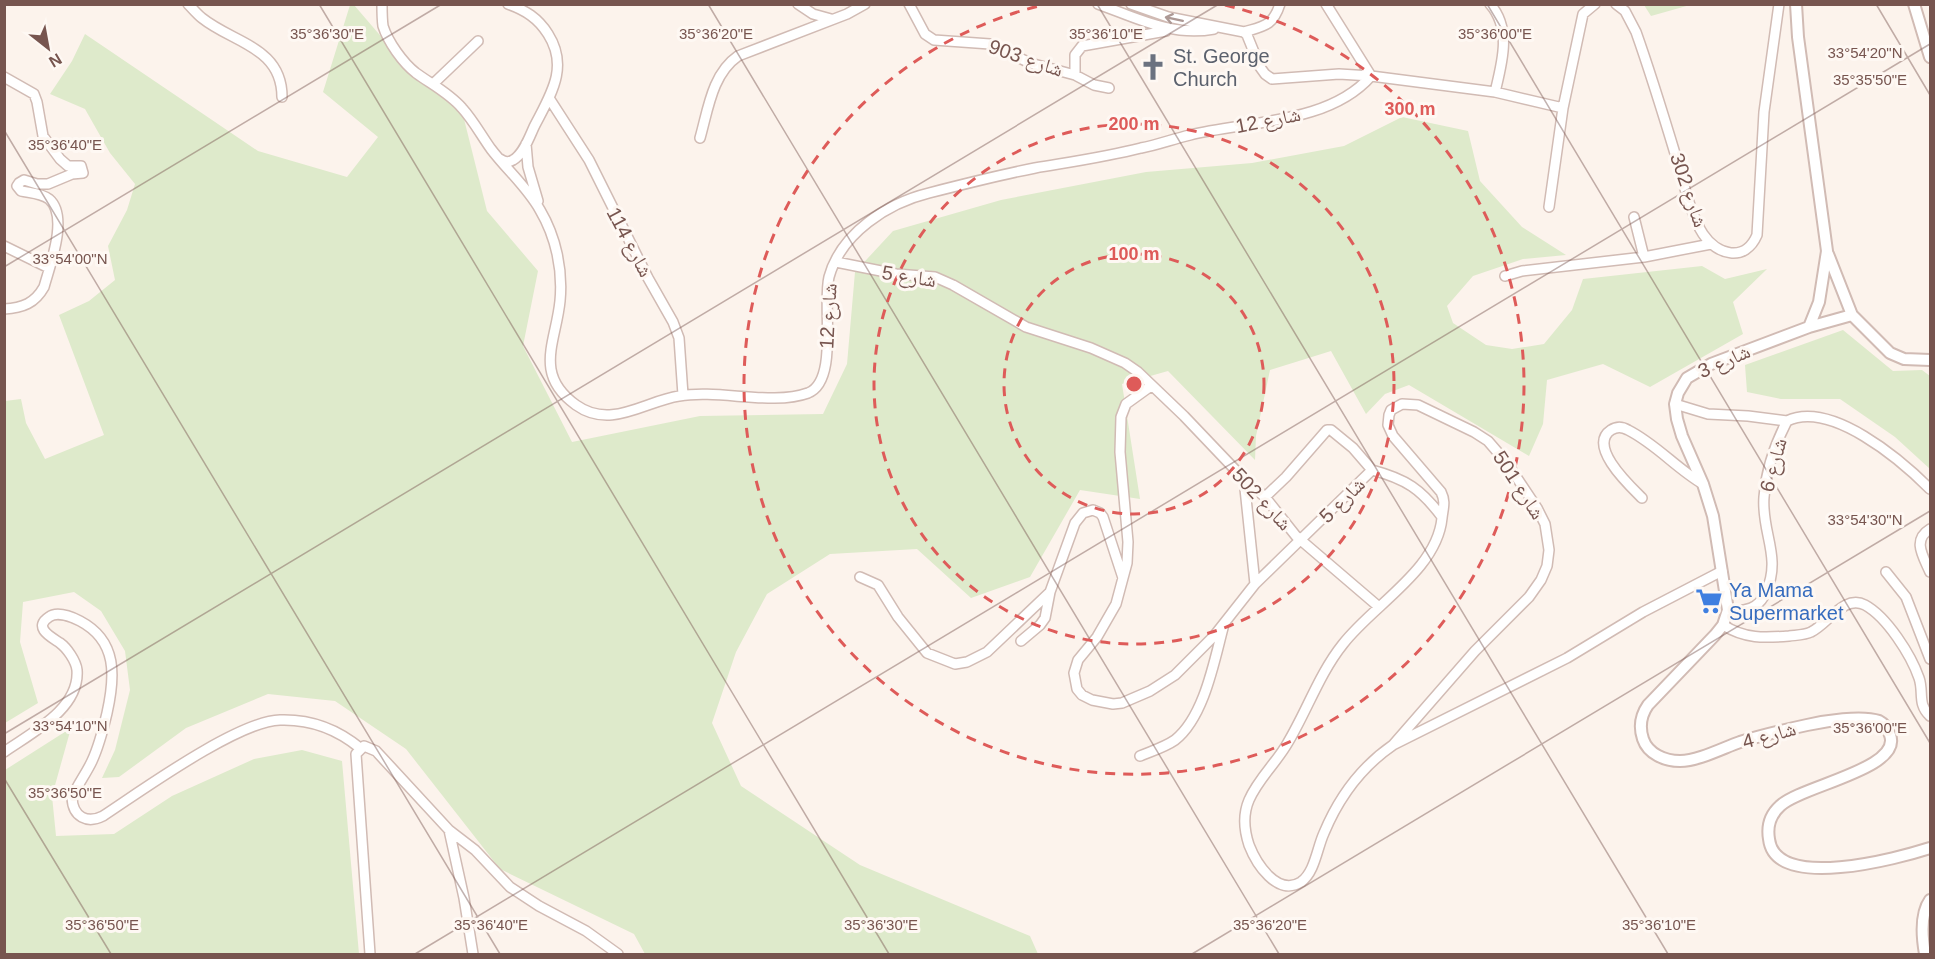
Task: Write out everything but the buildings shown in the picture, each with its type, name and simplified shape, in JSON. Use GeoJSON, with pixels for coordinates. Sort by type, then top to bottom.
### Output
{"type":"FeatureCollection","features":[{"type":"Feature","properties":{"kind":"street"},"geometry":{"type":"LineString","coordinates":[[189,4],[202,19],[251,46],[270,61],[282,84],[282,97]]}},
{"type":"Feature","properties":{"kind":"street","name":"شارع 12"},"geometry":{"type":"LineString","coordinates":[[381,4],[383,27],[413,71],[462,108],[500,159],[519,180],[541,212]]}},
{"type":"Feature","properties":{"kind":"street"},"geometry":{"type":"LineString","coordinates":[[500,159],[512,161],[526,144],[549,98],[558,67],[553,42],[535,18],[508,4]]}},
{"type":"Feature","properties":{"kind":"street"},"geometry":{"type":"LineString","coordinates":[[798,4],[813,14],[831,19]]}},
{"type":"Feature","properties":{"kind":"street"},"geometry":{"type":"LineString","coordinates":[[700,138],[717,80],[731,61],[847,14],[865,4]]}},
{"type":"Feature","properties":{"kind":"street","name":"شارع 903"},"geometry":{"type":"LineString","coordinates":[[909,4],[925,33],[934,40],[990,44],[1030,63],[1075,75],[1075,55],[1082,46],[1171,30]]}},
{"type":"Feature","properties":{"kind":"street"},"geometry":{"type":"LineString","coordinates":[[1098,4],[1171,30],[1193,32],[1219,28]]}},
{"type":"Feature","properties":{"kind":"street"},"geometry":{"type":"LineString","coordinates":[[1113,4],[1130,15]]}},
{"type":"Feature","properties":{"kind":"street"},"geometry":{"type":"LineString","coordinates":[[1131,4],[1153,14],[1244,32],[1271,23],[1280,4]]}},
{"type":"Feature","properties":{"kind":"street"},"geometry":{"type":"LineString","coordinates":[[1153,14],[1158,4]]}},
{"type":"Feature","properties":{"kind":"street"},"geometry":{"type":"LineString","coordinates":[[1326,4],[1371,76]]}},
{"type":"Feature","properties":{"kind":"street"},"geometry":{"type":"LineString","coordinates":[[1490,4],[1498,13],[1504,54],[1495,92]]}},
{"type":"Feature","properties":{"kind":"street"},"geometry":{"type":"LineString","coordinates":[[1549,207],[1563,108],[1583,14],[1595,4]]}},
{"type":"Feature","properties":{"kind":"street","name":"شارع 302"},"geometry":{"type":"LineString","coordinates":[[1616,4],[1625,11],[1636,32],[1685,187],[1702,232],[1711,244],[1728,252],[1739,252],[1750,246],[1756,235],[1764,112],[1779,4]]}},
{"type":"Feature","properties":{"kind":"street"},"geometry":{"type":"LineString","coordinates":[[1796,4],[1798,37],[1827,251],[1852,315],[1890,353],[1904,359],[1930,360]]}},
{"type":"Feature","properties":{"kind":"street"},"geometry":{"type":"LineString","coordinates":[[1914,4],[1930,57]]}},
{"type":"Feature","properties":{"kind":"street","name":"شارع 12"},"geometry":{"type":"LineString","coordinates":[[1244,32],[1263,72],[1272,79],[1339,74],[1371,76],[1495,92],[1563,108]]}},
{"type":"Feature","properties":{"kind":"street"},"geometry":{"type":"LineString","coordinates":[[433,84],[478,41]]}},
{"type":"Feature","properties":{"kind":"street"},"geometry":{"type":"LineString","coordinates":[[1075,75],[1091,84],[1109,88]]}},
{"type":"Feature","properties":{"kind":"street","name":"شارع 12"},"geometry":{"type":"LineString","coordinates":[[526,144],[531,178],[541,212],[554,242],[560,278],[560,300],[550,354],[553,378],[559,389],[581,409],[602,415],[639,410],[662,400],[683,395],[781,397],[815,389],[824,373],[828,287],[836,262],[849,241],[869,221],[903,202],[924,194],[1036,168],[1143,148],[1218,129],[1294,117],[1350,94],[1361,87],[1371,76]]}},
{"type":"Feature","properties":{"kind":"street"},"geometry":{"type":"LineString","coordinates":[[4,78],[34,94],[43,136],[47,144],[68,166],[81,166],[83,169],[83,173],[72,174],[48,183],[37,184],[24,180],[17,186],[21,191],[48,198],[56,210],[57,236],[44,287],[35,300],[19,307],[4,309]]}},
{"type":"Feature","properties":{"kind":"street","name":"شارع 114"},"geometry":{"type":"LineString","coordinates":[[549,98],[589,160],[648,278],[674,322],[679,338],[683,395]]}},
{"type":"Feature","properties":{"kind":"street"},"geometry":{"type":"LineString","coordinates":[[1634,217],[1644,256]]}},
{"type":"Feature","properties":{"kind":"street"},"geometry":{"type":"LineString","coordinates":[[1506,276],[1711,244]]}},
{"type":"Feature","properties":{"kind":"street"},"geometry":{"type":"LineString","coordinates":[[4,246],[49,268]]}},
{"type":"Feature","properties":{"kind":"street"},"geometry":{"type":"LineString","coordinates":[[1809,327],[1819,302],[1827,251]]}},
{"type":"Feature","properties":{"kind":"street","name":"شارع 5"},"geometry":{"type":"LineString","coordinates":[[836,262],[896,274],[922,275],[939,279],[1026,327],[1116,357],[1137,372],[1151,386],[1126,404],[1121,417],[1121,460],[1128,542],[1127,563],[1116,604],[1097,637],[1078,660],[1074,673],[1077,689],[1082,695],[1092,700],[1113,704],[1122,703],[1150,691],[1188,664],[1223,626],[1255,584],[1302,541],[1372,470],[1394,476],[1415,487],[1442,517]]}},
{"type":"Feature","properties":{"kind":"street","name":"شارع 3"},"geometry":{"type":"LineString","coordinates":[[1675,404],[1687,378],[1700,369],[1809,327],[1852,315]]}},
{"type":"Feature","properties":{"kind":"street","name":"شارع 502"},"geometry":{"type":"LineString","coordinates":[[1151,386],[1265,497],[1302,541],[1378,607]]}},
{"type":"Feature","properties":{"kind":"street","name":"شارع 501"},"geometry":{"type":"LineString","coordinates":[[1393,745],[1475,651],[1529,597],[1541,580],[1549,550],[1545,524],[1537,508],[1507,463],[1488,441],[1425,407],[1411,403],[1397,406],[1389,415],[1389,429],[1441,492],[1445,501],[1442,517]]}},
{"type":"Feature","properties":{"kind":"street"},"geometry":{"type":"LineString","coordinates":[[1442,517],[1441,529],[1432,551],[1422,564],[1344,642],[1327,665],[1287,745],[1249,801],[1245,824],[1246,836],[1261,866],[1275,882],[1287,886],[1299,883],[1308,874],[1324,832],[1350,785],[1370,763],[1393,745],[1567,658],[1642,612],[1722,571],[1713,516],[1703,484],[1682,436],[1675,404],[1708,414],[1787,421]]}},
{"type":"Feature","properties":{"kind":"street","name":"شارع 6"},"geometry":{"type":"LineString","coordinates":[[1728,610],[1740,612],[1755,607],[1764,598],[1771,582],[1773,558],[1765,518],[1764,496],[1774,449],[1787,421],[1804,417],[1845,425],[1912,471],[1930,489]]}},
{"type":"Feature","properties":{"kind":"street"},"geometry":{"type":"LineString","coordinates":[[1642,498],[1619,475],[1605,449],[1605,437],[1616,428],[1627,430],[1640,437],[1703,484]]}},
{"type":"Feature","properties":{"kind":"street"},"geometry":{"type":"LineString","coordinates":[[1265,497],[1286,477],[1327,430],[1331,430],[1353,448],[1372,470]]}},
{"type":"Feature","properties":{"kind":"street"},"geometry":{"type":"LineString","coordinates":[[1244,479],[1255,584]]}},
{"type":"Feature","properties":{"kind":"street"},"geometry":{"type":"LineString","coordinates":[[1021,641],[1040,626],[1046,618],[1050,592],[1075,523],[1083,513],[1093,510],[1103,517],[1123,578]]}},
{"type":"Feature","properties":{"kind":"street"},"geometry":{"type":"LineString","coordinates":[[1930,529],[1923,534],[1920,541],[1920,548],[1930,572]]}},
{"type":"Feature","properties":{"kind":"street","name":"شارع 4"},"geometry":{"type":"LineString","coordinates":[[1722,571],[1728,610],[1723,625],[1648,705],[1642,716],[1641,730],[1647,746],[1652,752],[1664,758],[1681,761],[1776,732],[1811,724],[1834,721],[1877,721],[1885,724],[1892,738],[1888,753],[1867,768],[1801,792],[1781,805],[1771,816],[1769,834],[1771,846],[1774,853],[1782,860],[1803,868],[1869,863],[1897,858],[1930,848]]}},
{"type":"Feature","properties":{"kind":"street"},"geometry":{"type":"LineString","coordinates":[[1886,572],[1906,597],[1915,615],[1930,659]]}},
{"type":"Feature","properties":{"kind":"street"},"geometry":{"type":"LineString","coordinates":[[860,577],[878,585],[898,617],[927,653],[955,664],[967,662],[987,652],[1050,592]]}},
{"type":"Feature","properties":{"kind":"street"},"geometry":{"type":"LineString","coordinates":[[1723,625],[1734,632],[1759,638],[1807,634],[1814,631],[1844,606],[1856,602],[1862,603],[1875,612],[1889,627],[1909,659],[1920,684],[1922,706],[1930,716]]}},
{"type":"Feature","properties":{"kind":"street"},"geometry":{"type":"LineString","coordinates":[[4,752],[60,710],[76,686],[76,664],[64,647],[48,636],[44,630],[45,621],[49,616],[66,615],[96,632],[106,647],[112,665],[110,696],[100,740],[72,798],[73,806],[85,819],[96,820],[200,754],[250,728],[279,720],[315,724],[346,736],[360,748],[369,747],[376,751],[449,830],[475,850],[510,887],[539,906],[586,931],[618,954]]}},
{"type":"Feature","properties":{"kind":"street"},"geometry":{"type":"LineString","coordinates":[[1140,756],[1172,742],[1190,723],[1207,682],[1223,626]]}},
{"type":"Feature","properties":{"kind":"street"},"geometry":{"type":"LineString","coordinates":[[1920,684],[1930,681]]}},
{"type":"Feature","properties":{"kind":"street"},"geometry":{"type":"LineString","coordinates":[[360,748],[356,754],[356,770],[370,954]]}},
{"type":"Feature","properties":{"kind":"street"},"geometry":{"type":"LineString","coordinates":[[449,830],[464,898],[473,954]]}},
{"type":"Feature","properties":{"kind":"street"},"geometry":{"type":"LineString","coordinates":[[1924,953],[1923,923],[1926,906],[1930,900]]}},
{"type":"Feature","properties":{"kind":"green space"},"geometry":{"type":"Polygon","coordinates":[[[350,5],[354,5],[409,69],[462,111],[487,211],[538,271],[523,346],[572,442],[700,416],[823,414],[847,364],[855,272],[893,231],[1001,200],[1146,172],[1252,163],[1344,146],[1402,117],[1468,131],[1480,181],[1522,227],[1566,255],[1523,259],[1473,276],[1447,306],[1453,323],[1486,345],[1512,349],[1544,344],[1572,310],[1583,279],[1702,266],[1725,279],[1767,269],[1733,302],[1743,334],[1650,387],[1603,364],[1547,380],[1543,424],[1529,456],[1409,385],[1385,394],[1366,414],[1331,351],[1270,370],[1256,436],[1255,460],[1168,371],[1122,384],[1140,499],[1080,490],[1030,577],[971,598],[917,549],[830,554],[767,594],[736,652],[712,723],[741,786],[860,865],[1030,936],[1038,954],[645,954],[634,934],[500,869],[406,749],[335,701],[268,694],[186,728],[119,777],[102,778],[115,750],[130,690],[125,651],[101,611],[74,592],[23,602],[20,642],[38,703],[5,723],[5,401],[21,399],[26,423],[45,459],[104,435],[59,315],[89,301],[115,280],[108,246],[127,210],[135,184],[110,153],[85,109],[50,94],[72,61],[85,34],[258,151],[347,177],[378,137],[323,92],[350,5]]]}},
{"type":"Feature","properties":{"kind":"green space"},"geometry":{"type":"Polygon","coordinates":[[[1644,5],[1690,5],[1651,16],[1644,5]]]}},
{"type":"Feature","properties":{"kind":"green space"},"geometry":{"type":"Polygon","coordinates":[[[1843,330],[1893,371],[1922,370],[1930,376],[1930,469],[1895,437],[1840,399],[1781,399],[1747,392],[1745,365],[1843,330]]]}},
{"type":"Feature","properties":{"kind":"green space"},"geometry":{"type":"Polygon","coordinates":[[[71,728],[52,796],[56,836],[114,834],[172,796],[254,759],[302,750],[342,761],[359,954],[5,954],[5,770],[71,728]]]}},
{"type":"Feature","properties":{"kind":"place","name":"St. George Church"},"geometry":{"type":"Point","coordinates":[1153,67]}},
{"type":"Feature","properties":{"kind":"place","name":"Ya Mama Supermarket"},"geometry":{"type":"Point","coordinates":[1709,601]}}]}
